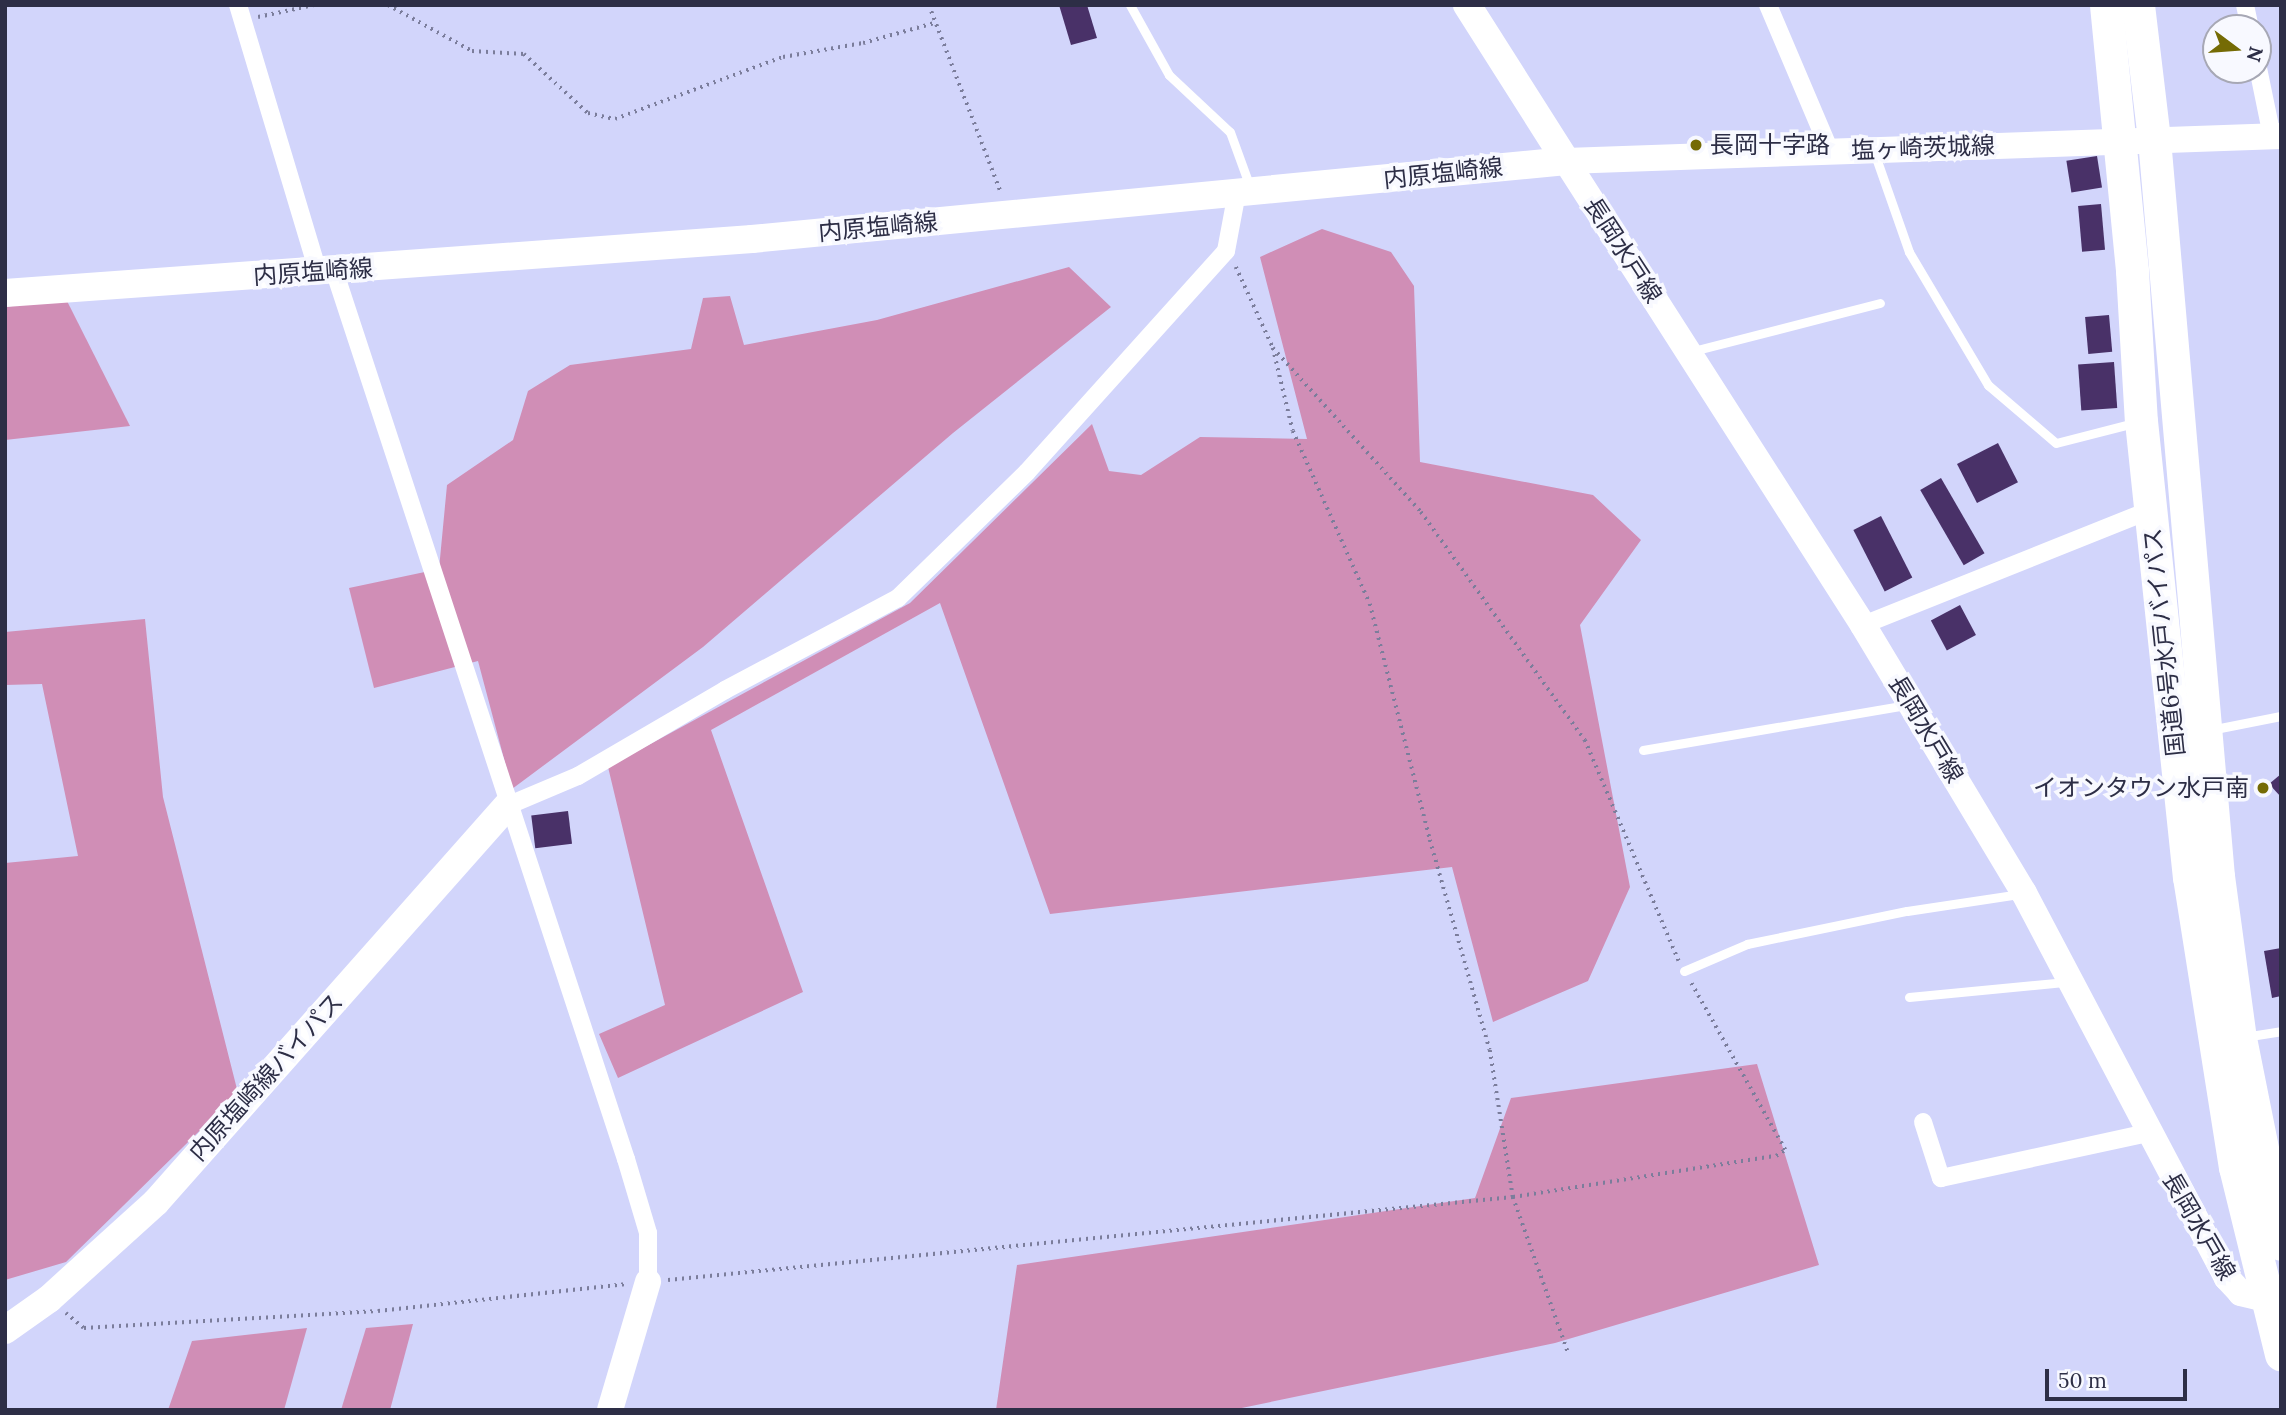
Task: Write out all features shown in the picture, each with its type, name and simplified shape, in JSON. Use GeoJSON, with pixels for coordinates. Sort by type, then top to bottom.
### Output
{"type":"FeatureCollection","features":[{"type":"Feature","properties":{"kind":"highway","name":"国道6号水戸バイパス"},"geometry":{"type":"LineString","coordinates":[[2106,5],[2120,141],[2141,421],[2189,877],[2212,1037],[2235,1167],[2281,1354]]}},
{"type":"Feature","properties":{"kind":"highway","name":"国道6号水戸バイパス"},"geometry":{"type":"LineString","coordinates":[[2138,5],[2154,139],[2202,732],[2240,1038],[2281,1244]]}},
{"type":"Feature","properties":{"kind":"main road"},"geometry":{"type":"LineString","coordinates":[[1472,8],[1566,161]]}},
{"type":"Feature","properties":{"kind":"main road","name":"塩ヶ崎茨城線"},"geometry":{"type":"LineString","coordinates":[[1566,161],[2276,136]]}},
{"type":"Feature","properties":{"kind":"main road","name":"内原塩崎線"},"geometry":{"type":"LineString","coordinates":[[5,293],[326,271],[1010,215],[1566,161]]}},
{"type":"Feature","properties":{"kind":"main road","name":"長岡水戸線"},"geometry":{"type":"LineString","coordinates":[[1566,161],[1913,705],[2024,893],[2148,1133],[2227,1278],[2241,1293],[2266,1299]]}},
{"type":"Feature","properties":{"kind":"main road","name":"内原塩崎線バイパス"},"geometry":{"type":"LineString","coordinates":[[5,1330],[48,1298],[156,1202],[507,806]]}},
{"type":"Feature","properties":{"kind":"main road"},"geometry":{"type":"LineString","coordinates":[[610,1410],[649,1282]]}},
{"type":"Feature","properties":{"kind":"street"},"geometry":{"type":"LineString","coordinates":[[1768,5],[1830,151]]}},
{"type":"Feature","properties":{"kind":"street"},"geometry":{"type":"LineString","coordinates":[[241,12],[648,1233],[649,1282]]}},
{"type":"Feature","properties":{"kind":"street"},"geometry":{"type":"LineString","coordinates":[[2262,84],[2276,136]]}},
{"type":"Feature","properties":{"kind":"street"},"geometry":{"type":"LineString","coordinates":[[507,806],[578,776],[725,690],[898,597],[1027,472],[1226,251],[1245,191]]}},
{"type":"Feature","properties":{"kind":"street"},"geometry":{"type":"LineString","coordinates":[[1863,625],[2150,510]]}},
{"type":"Feature","properties":{"kind":"street"},"geometry":{"type":"LineString","coordinates":[[1923,1122],[1941,1178],[2148,1133]]}},
{"type":"Feature","properties":{"kind":"lane"},"geometry":{"type":"LineString","coordinates":[[1130,5],[1169,75],[1230,132],[1245,191]]}},
{"type":"Feature","properties":{"kind":"lane"},"geometry":{"type":"LineString","coordinates":[[1874,150],[1909,252],[1988,385],[2056,443],[2141,421]]}},
{"type":"Feature","properties":{"kind":"lane"},"geometry":{"type":"LineString","coordinates":[[1688,352],[1880,303]]}},
{"type":"Feature","properties":{"kind":"lane"},"geometry":{"type":"LineString","coordinates":[[1643,750],[1913,705]]}},
{"type":"Feature","properties":{"kind":"lane"},"geometry":{"type":"LineString","coordinates":[[2202,732],[2281,716]]}},
{"type":"Feature","properties":{"kind":"lane"},"geometry":{"type":"LineString","coordinates":[[1684,971],[1747,944],[1907,911],[2024,893]]}},
{"type":"Feature","properties":{"kind":"lane"},"geometry":{"type":"LineString","coordinates":[[1909,997],[2071,982]]}},
{"type":"Feature","properties":{"kind":"lane"},"geometry":{"type":"LineString","coordinates":[[2240,1038],[2281,1031]]}},
{"type":"Feature","properties":{"kind":"path"},"geometry":{"type":"LineString","coordinates":[[241,12],[314,5]]}},
{"type":"Feature","properties":{"kind":"path"},"geometry":{"type":"LineString","coordinates":[[388,5],[472,51],[524,54],[588,113],[615,119],[783,57],[863,43],[934,23]]}},
{"type":"Feature","properties":{"kind":"path"},"geometry":{"type":"LineString","coordinates":[[929,5],[1010,215]]}},
{"type":"Feature","properties":{"kind":"path"},"geometry":{"type":"LineString","coordinates":[[1226,251],[1249,290],[1273,348],[1293,431],[1370,604],[1430,840],[1490,1050],[1513,1198],[1567,1352]]}},
{"type":"Feature","properties":{"kind":"path"},"geometry":{"type":"LineString","coordinates":[[48,1298],[84,1328],[378,1311],[1513,1198],[1654,1177],[1786,1150],[1684,971],[1585,740],[1422,512],[1273,348]]}},
{"type":"Feature","properties":{"kind":"shaded area"},"geometry":{"type":"Polygon","coordinates":[[[1322,229],[1391,252],[1414,286],[1420,462],[1593,495],[1641,540],[1580,625],[1630,887],[1588,981],[1493,1022],[1452,867],[1050,914],[940,603],[711,730],[803,992],[618,1078],[599,1034],[665,1005],[608,767],[910,603],[1092,424],[1109,471],[1141,475],[1200,437],[1307,439],[1260,257],[1322,229]]]}},
{"type":"Feature","properties":{"kind":"shaded area"},"geometry":{"type":"Polygon","coordinates":[[[1069,267],[1111,307],[953,433],[703,647],[512,789],[478,661],[374,688],[349,588],[439,569],[447,485],[513,440],[528,391],[570,365],[691,349],[703,298],[730,296],[744,345],[877,320],[1069,267]]]}},
{"type":"Feature","properties":{"kind":"shaded area"},"geometry":{"type":"Polygon","coordinates":[[[66,299],[130,426],[5,440],[5,307],[66,299]]]}},
{"type":"Feature","properties":{"kind":"shaded area"},"geometry":{"type":"Polygon","coordinates":[[[145,619],[163,797],[238,1093],[66,1262],[5,1280],[5,863],[78,856],[42,684],[5,685],[5,632],[145,619]]]}},
{"type":"Feature","properties":{"kind":"shaded area"},"geometry":{"type":"Polygon","coordinates":[[[1757,1064],[1819,1265],[1555,1343],[1232,1410],[996,1410],[1017,1265],[1475,1198],[1511,1098],[1757,1064]]]}},
{"type":"Feature","properties":{"kind":"shaded area"},"geometry":{"type":"Polygon","coordinates":[[[413,1324],[390,1410],[341,1410],[366,1328],[413,1324]]]}},
{"type":"Feature","properties":{"kind":"shaded area"},"geometry":{"type":"Polygon","coordinates":[[[307,1328],[284,1410],[168,1410],[192,1341],[307,1328]]]}},
{"type":"Feature","properties":{"kind":"building"},"geometry":{"type":"Polygon","coordinates":[[[1059,5],[1087,5],[1097,38],[1071,45],[1059,5]]]}},
{"type":"Feature","properties":{"kind":"building"},"geometry":{"type":"Polygon","coordinates":[[[2097,156],[2102,188],[2071,192],[2066,161],[2097,156]]]}},
{"type":"Feature","properties":{"kind":"building"},"geometry":{"type":"Polygon","coordinates":[[[2101,204],[2105,250],[2082,252],[2078,206],[2101,204]]]}},
{"type":"Feature","properties":{"kind":"building"},"geometry":{"type":"Polygon","coordinates":[[[2109,315],[2112,352],[2088,354],[2085,317],[2109,315]]]}},
{"type":"Feature","properties":{"kind":"building"},"geometry":{"type":"Polygon","coordinates":[[[2114,362],[2117,408],[2081,410],[2078,365],[2114,362]]]}},
{"type":"Feature","properties":{"kind":"building"},"geometry":{"type":"Polygon","coordinates":[[[1998,443],[2018,482],[1977,503],[1957,464],[1998,443]]]}},
{"type":"Feature","properties":{"kind":"building"},"geometry":{"type":"Polygon","coordinates":[[[1941,478],[1984,553],[1964,565],[1920,490],[1941,478]]]}},
{"type":"Feature","properties":{"kind":"building"},"geometry":{"type":"Polygon","coordinates":[[[1881,516],[1912,577],[1885,592],[1853,530],[1881,516]]]}},
{"type":"Feature","properties":{"kind":"building"},"geometry":{"type":"Polygon","coordinates":[[[1960,605],[1976,635],[1947,651],[1931,620],[1960,605]]]}},
{"type":"Feature","properties":{"kind":"building"},"geometry":{"type":"Polygon","coordinates":[[[2281,774],[2281,797],[2269,784],[2281,774]]]}},
{"type":"Feature","properties":{"kind":"building"},"geometry":{"type":"Polygon","coordinates":[[[568,811],[572,844],[535,848],[531,816],[568,811]]]}},
{"type":"Feature","properties":{"kind":"building"},"geometry":{"type":"Polygon","coordinates":[[[2281,948],[2281,996],[2272,998],[2264,951],[2281,948]]]}},
{"type":"Feature","properties":{"kind":"place","name":"長岡十字路"},"geometry":{"type":"Point","coordinates":[1696,145]}},
{"type":"Feature","properties":{"kind":"place","name":"イオンタウン水戸南"},"geometry":{"type":"Point","coordinates":[2263,788]}}]}
